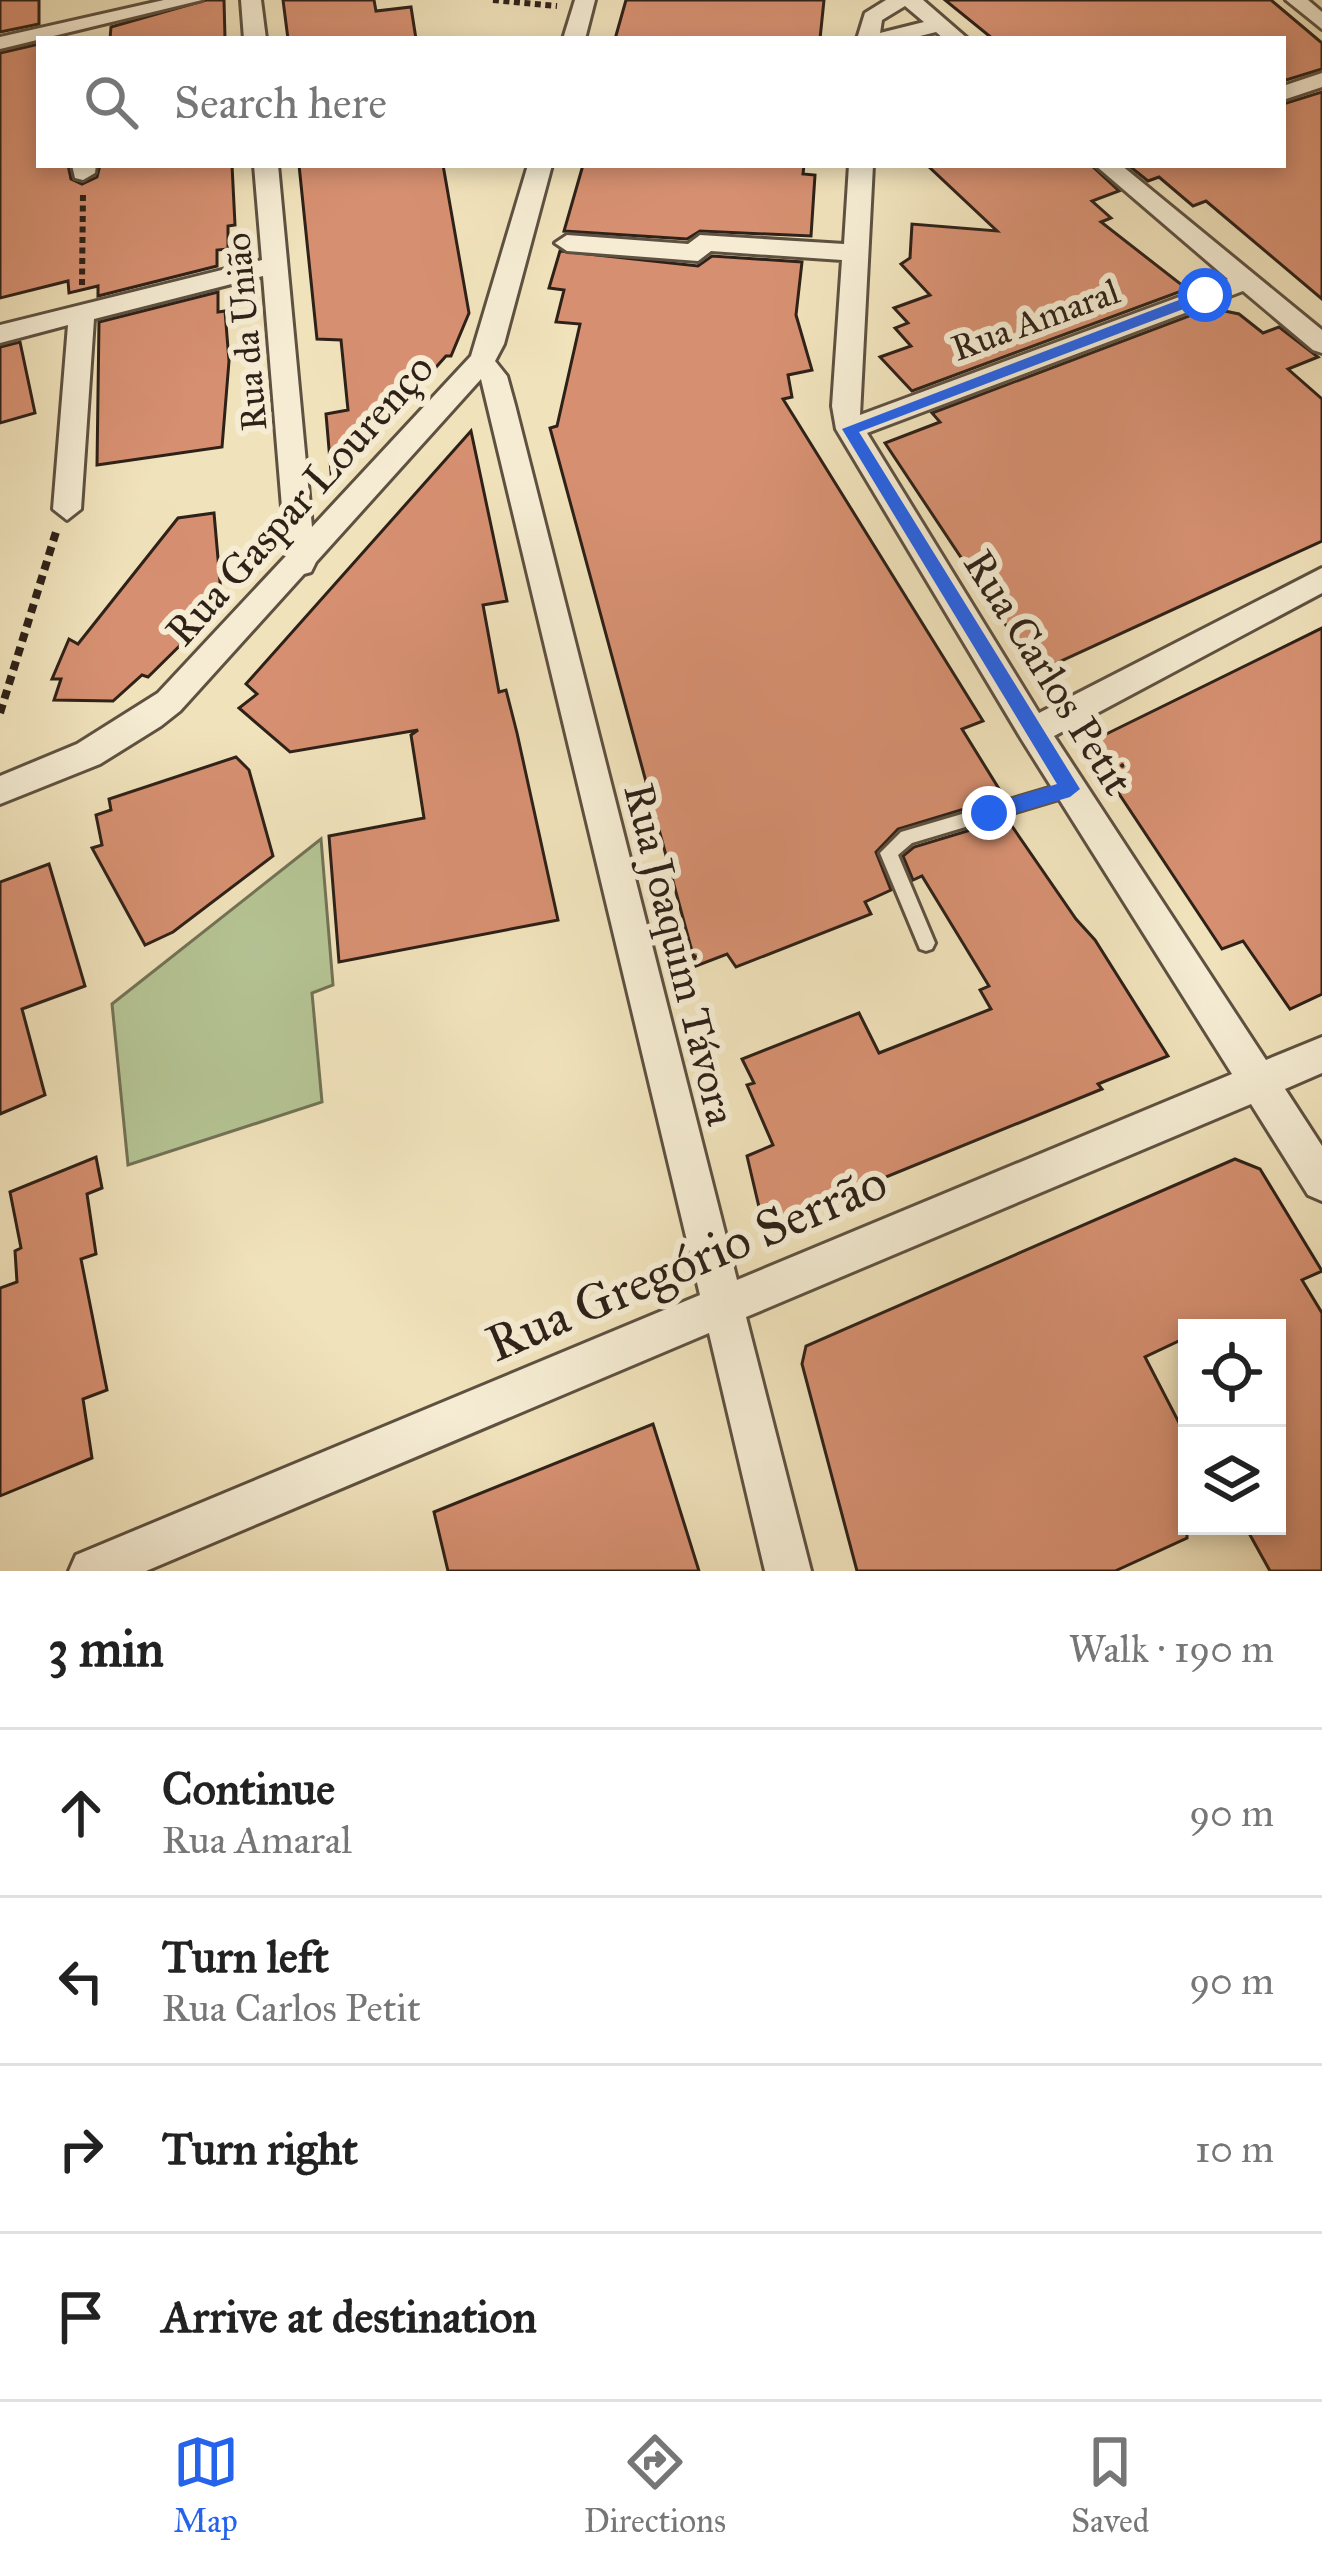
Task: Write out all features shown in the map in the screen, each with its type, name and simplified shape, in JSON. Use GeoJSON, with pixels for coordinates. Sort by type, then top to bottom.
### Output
{"type":"FeatureCollection","features":[{"type":"Feature","properties":{"kind":"street"},"geometry":{"type":"LineString","coordinates":[[53,36],[83,32],[192,0]]}},
{"type":"Feature","properties":{"kind":"street"},"geometry":{"type":"LineString","coordinates":[[251,0],[255,36]]}},
{"type":"Feature","properties":{"kind":"street"},"geometry":{"type":"LineString","coordinates":[[869,36],[872,17],[900,0]]}},
{"type":"Feature","properties":{"kind":"street"},"geometry":{"type":"LineString","coordinates":[[910,0],[948,32]]}},
{"type":"Feature","properties":{"kind":"street"},"geometry":{"type":"LineString","coordinates":[[1295,0],[1322,23]]}},
{"type":"Feature","properties":{"kind":"street"},"geometry":{"type":"LineString","coordinates":[[575,36],[584,4]]}},
{"type":"Feature","properties":{"kind":"street"},"geometry":{"type":"LineString","coordinates":[[910,36],[948,32]]}},
{"type":"Feature","properties":{"kind":"street"},"geometry":{"type":"LineString","coordinates":[[0,43],[36,38]]}},
{"type":"Feature","properties":{"kind":"street"},"geometry":{"type":"LineString","coordinates":[[1286,92],[1322,80]]}},
{"type":"Feature","properties":{"kind":"street","name":"Rua da União"},"geometry":{"type":"LineString","coordinates":[[266,168],[301,564]]}},
{"type":"Feature","properties":{"kind":"street","name":"Rua Gaspar Lourenço"},"geometry":{"type":"LineString","coordinates":[[0,790],[83,759],[128,735],[169,702],[301,564],[481,362],[491,344],[539,168]]}},
{"type":"Feature","properties":{"kind":"street","name":"Rua Carlos Petit"},"geometry":{"type":"LineString","coordinates":[[861,168],[845,406],[850,429],[1070,789],[1322,1181]]}},
{"type":"Feature","properties":{"kind":"street"},"geometry":{"type":"LineString","coordinates":[[1111,168],[1322,344]]}},
{"type":"Feature","properties":{"kind":"street"},"geometry":{"type":"LineString","coordinates":[[567,243],[698,253],[700,243],[855,253]]}},
{"type":"Feature","properties":{"kind":"street"},"geometry":{"type":"LineString","coordinates":[[0,334],[275,265]]}},
{"type":"Feature","properties":{"kind":"street","name":"Rua Amaral"},"geometry":{"type":"LineString","coordinates":[[850,429],[1246,281]]}},
{"type":"Feature","properties":{"kind":"street"},"geometry":{"type":"LineString","coordinates":[[67,509],[82,313]]}},
{"type":"Feature","properties":{"kind":"street","name":"Rua Joaquim Távora"},"geometry":{"type":"LineString","coordinates":[[481,362],[494,376],[498,390],[788,1571]]}},
{"type":"Feature","properties":{"kind":"street"},"geometry":{"type":"LineString","coordinates":[[1034,731],[1319,585]]}},
{"type":"Feature","properties":{"kind":"street","name":"Rua Gregório Serrão"},"geometry":{"type":"LineString","coordinates":[[92,1571],[1322,1055]]}},
{"type":"Feature","properties":{"kind":"lane"},"geometry":{"type":"LineString","coordinates":[[926,944],[889,853],[907,837],[1070,789]]}},
{"type":"Feature","properties":{"kind":"path"},"geometry":{"type":"LineString","coordinates":[[493,0],[584,4]]}},
{"type":"Feature","properties":{"kind":"path"},"geometry":{"type":"LineString","coordinates":[[82,313],[83,169]]}},
{"type":"Feature","properties":{"kind":"path"},"geometry":{"type":"LineString","coordinates":[[0,712],[19,670],[32,596],[67,509]]}},
{"type":"Feature","properties":{"kind":"green space"},"geometry":{"type":"Polygon","coordinates":[[[321,839],[333,985],[312,993],[322,1102],[128,1165],[112,1004],[321,839]]]}},
{"type":"Feature","properties":{"kind":"building"},"geometry":{"type":"Polygon","coordinates":[[[0,0],[39,0],[39,24],[0,32],[0,0]]]}},
{"type":"Feature","properties":{"kind":"building"},"geometry":{"type":"Polygon","coordinates":[[[206,0],[224,0],[225,36],[110,36],[111,27],[206,0]]]}},
{"type":"Feature","properties":{"kind":"building"},"geometry":{"type":"Polygon","coordinates":[[[283,0],[374,0],[376,11],[411,7],[416,36],[288,36],[283,0]]]}},
{"type":"Feature","properties":{"kind":"building"},"geometry":{"type":"Polygon","coordinates":[[[626,0],[824,0],[820,36],[616,36],[626,0]]]}},
{"type":"Feature","properties":{"kind":"building"},"geometry":{"type":"Polygon","coordinates":[[[945,0],[1271,0],[1322,43],[1322,69],[1286,80],[1286,36],[989,36],[945,0]]]}},
{"type":"Feature","properties":{"kind":"building"},"geometry":{"type":"Polygon","coordinates":[[[36,45],[36,168],[69,168],[71,179],[82,184],[97,177],[99,168],[232,168],[235,225],[228,226],[228,249],[217,250],[217,266],[98,296],[98,286],[69,293],[68,281],[0,298],[0,53],[36,45]]]}},
{"type":"Feature","properties":{"kind":"building"},"geometry":{"type":"Polygon","coordinates":[[[1322,92],[1322,299],[1206,201],[1193,206],[1159,177],[1148,181],[1132,168],[1286,168],[1286,103],[1322,92]]]}},
{"type":"Feature","properties":{"kind":"building"},"geometry":{"type":"Polygon","coordinates":[[[299,168],[444,168],[469,313],[451,356],[446,356],[332,484],[326,414],[348,410],[341,340],[317,339],[299,168]]]}},
{"type":"Feature","properties":{"kind":"building"},"geometry":{"type":"Polygon","coordinates":[[[582,168],[804,168],[803,174],[815,175],[811,236],[700,231],[687,239],[564,231],[582,168]]]}},
{"type":"Feature","properties":{"kind":"building"},"geometry":{"type":"Polygon","coordinates":[[[930,168],[1094,168],[1119,191],[1092,201],[1111,218],[1101,222],[1187,289],[912,391],[880,357],[911,346],[895,328],[908,323],[894,308],[930,295],[901,264],[910,258],[912,224],[997,231],[930,168]]]}},
{"type":"Feature","properties":{"kind":"building"},"geometry":{"type":"Polygon","coordinates":[[[560,251],[698,266],[712,256],[802,262],[796,315],[812,370],[788,375],[792,397],[783,399],[983,721],[962,729],[1004,797],[898,829],[876,852],[891,890],[865,902],[871,914],[736,967],[727,954],[696,966],[550,428],[557,426],[580,324],[556,322],[564,290],[549,288],[560,251]]]}},
{"type":"Feature","properties":{"kind":"building"},"geometry":{"type":"Polygon","coordinates":[[[218,292],[218,312],[225,311],[229,361],[222,447],[97,465],[99,322],[218,292]]]}},
{"type":"Feature","properties":{"kind":"building"},"geometry":{"type":"Polygon","coordinates":[[[1210,308],[1239,314],[1263,333],[1279,327],[1318,357],[1288,369],[1322,399],[1322,541],[1037,672],[885,443],[940,422],[932,413],[1210,308]]]}},
{"type":"Feature","properties":{"kind":"building"},"geometry":{"type":"Polygon","coordinates":[[[20,342],[35,413],[0,423],[0,347],[20,342]]]}},
{"type":"Feature","properties":{"kind":"building"},"geometry":{"type":"Polygon","coordinates":[[[471,431],[507,601],[483,605],[499,692],[506,690],[558,920],[339,962],[329,836],[424,818],[411,735],[418,730],[290,752],[239,708],[257,694],[246,684],[471,431]]]}},
{"type":"Feature","properties":{"kind":"building"},"geometry":{"type":"Polygon","coordinates":[[[214,513],[222,604],[148,677],[142,675],[113,701],[54,700],[61,679],[52,679],[69,639],[78,644],[178,518],[214,513]]]}},
{"type":"Feature","properties":{"kind":"building"},"geometry":{"type":"Polygon","coordinates":[[[1322,628],[1322,994],[1290,1009],[1243,941],[1222,949],[1086,744],[1322,628]]]}},
{"type":"Feature","properties":{"kind":"building"},"geometry":{"type":"Polygon","coordinates":[[[236,757],[249,770],[273,856],[173,932],[145,945],[92,848],[102,845],[96,815],[111,810],[109,799],[236,757]]]}},
{"type":"Feature","properties":{"kind":"building"},"geometry":{"type":"Polygon","coordinates":[[[1007,819],[1095,940],[1168,1056],[1098,1084],[1102,1089],[783,1219],[759,1207],[747,1156],[773,1145],[747,1085],[754,1083],[742,1059],[859,1013],[879,1053],[991,1009],[980,990],[989,986],[922,876],[913,880],[903,856],[914,847],[1007,819]]]}},
{"type":"Feature","properties":{"kind":"building"},"geometry":{"type":"Polygon","coordinates":[[[49,864],[85,986],[22,1009],[45,1095],[0,1114],[0,882],[49,864]]]}},
{"type":"Feature","properties":{"kind":"building"},"geometry":{"type":"Polygon","coordinates":[[[96,1157],[102,1188],[87,1194],[96,1254],[81,1259],[107,1390],[83,1399],[92,1458],[0,1496],[0,1288],[17,1282],[15,1251],[21,1248],[10,1192],[96,1157]]]}},
{"type":"Feature","properties":{"kind":"building"},"geometry":{"type":"Polygon","coordinates":[[[1235,1159],[1260,1169],[1322,1271],[1302,1280],[1322,1313],[1322,1571],[1270,1571],[1250,1535],[1286,1535],[1286,1319],[1178,1319],[1178,1341],[1145,1357],[1178,1421],[1178,1535],[1187,1538],[1115,1571],[857,1571],[802,1364],[806,1346],[1235,1159]]]}},
{"type":"Feature","properties":{"kind":"building"},"geometry":{"type":"Polygon","coordinates":[[[653,1424],[699,1571],[448,1571],[434,1512],[653,1424]]]}},
{"type":"Feature","properties":{"kind":"route"},"geometry":{"type":"LineString","coordinates":[[989,813],[1070,789],[850,429],[1205,295]]}}]}
